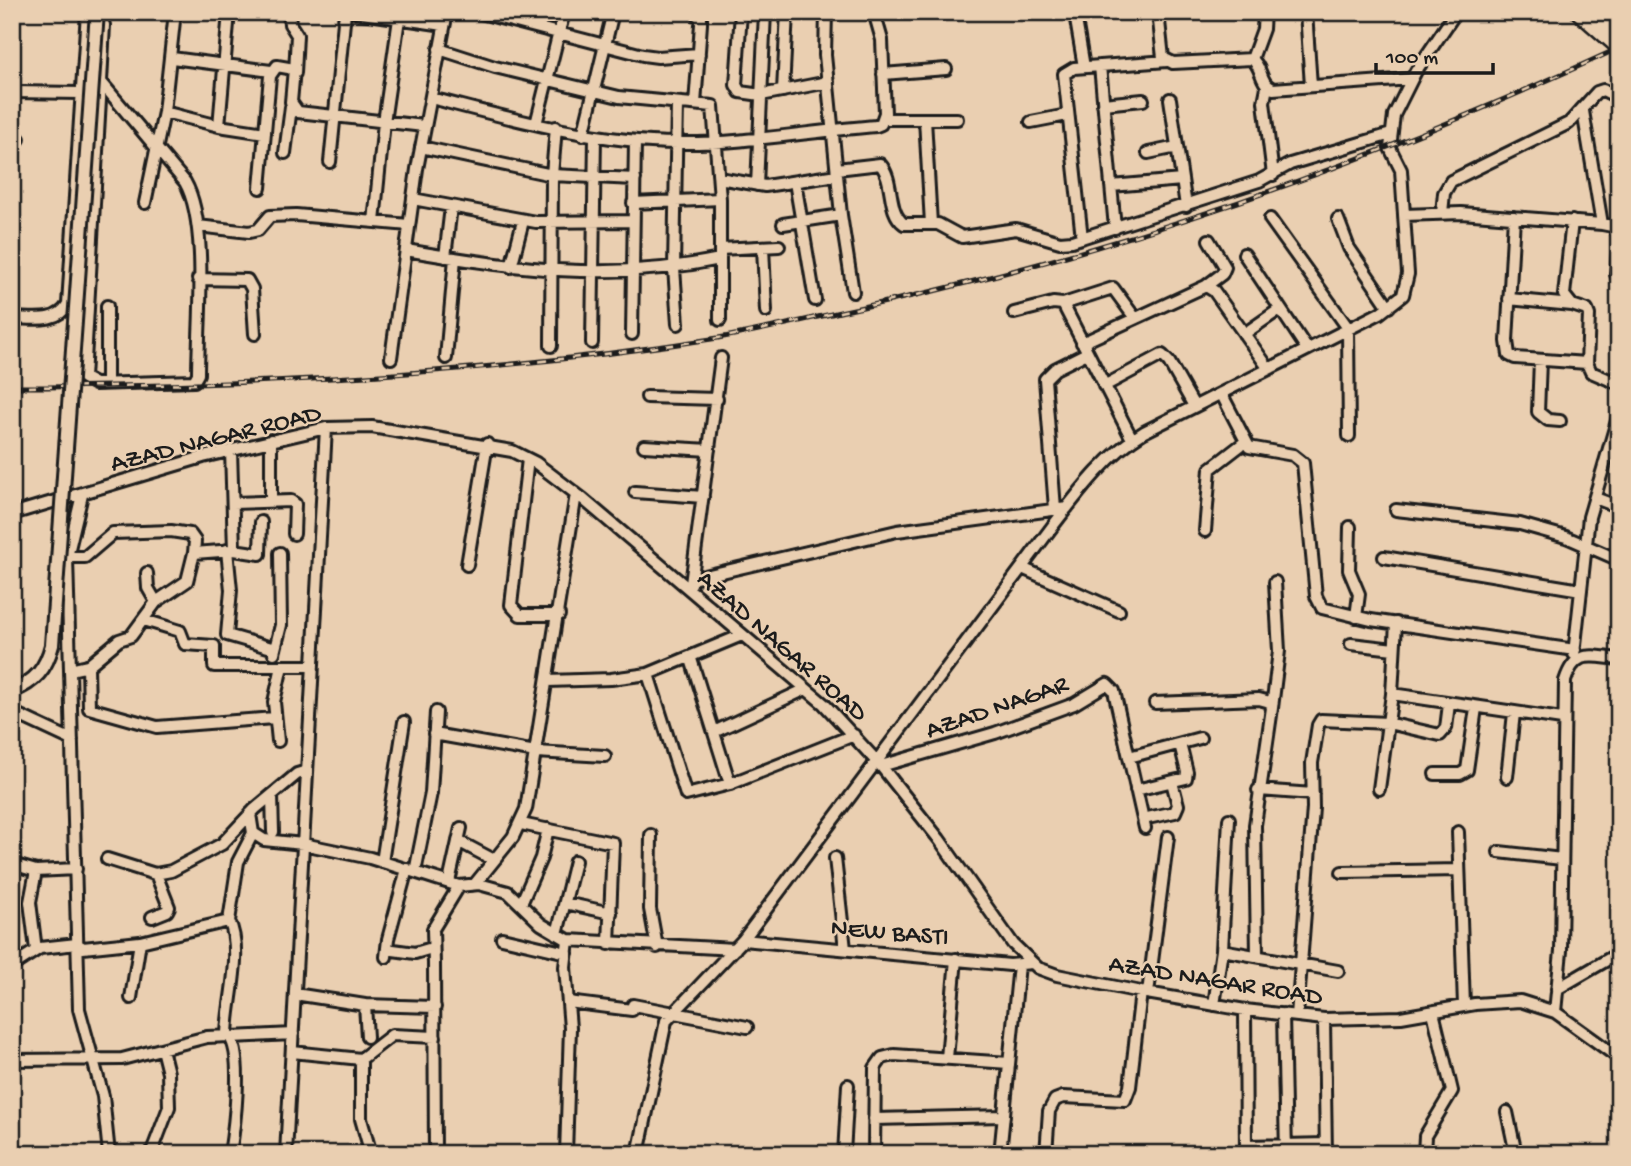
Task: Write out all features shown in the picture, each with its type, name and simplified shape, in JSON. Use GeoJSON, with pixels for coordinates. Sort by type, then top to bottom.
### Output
{"type":"FeatureCollection","features":[{"type":"Feature","properties":{"kind":"highway"},"geometry":{"type":"LineString","coordinates":[[1580,12],[1619,46]]}},
{"type":"Feature","properties":{"kind":"highway"},"geometry":{"type":"LineString","coordinates":[[1603,12],[1618,26]]}},
{"type":"Feature","properties":{"kind":"main road"},"geometry":{"type":"LineString","coordinates":[[12,691],[38,676],[48,663],[52,645],[97,12]]}},
{"type":"Feature","properties":{"kind":"street"},"geometry":{"type":"LineString","coordinates":[[12,318],[59,316],[68,304],[87,12]]}},
{"type":"Feature","properties":{"kind":"street"},"geometry":{"type":"LineString","coordinates":[[97,12],[104,25],[102,82],[83,375],[90,383],[197,379],[198,226],[190,190],[102,82]]}},
{"type":"Feature","properties":{"kind":"street"},"geometry":{"type":"LineString","coordinates":[[145,203],[164,112],[176,12]]}},
{"type":"Feature","properties":{"kind":"street"},"geometry":{"type":"LineString","coordinates":[[219,126],[229,12]]}},
{"type":"Feature","properties":{"kind":"street"},"geometry":{"type":"LineString","coordinates":[[285,153],[297,36],[289,24],[289,12]]}},
{"type":"Feature","properties":{"kind":"street"},"geometry":{"type":"LineString","coordinates":[[330,162],[345,12]]}},
{"type":"Feature","properties":{"kind":"street"},"geometry":{"type":"LineString","coordinates":[[355,12],[400,16],[444,25]]}},
{"type":"Feature","properties":{"kind":"street"},"geometry":{"type":"LineString","coordinates":[[391,358],[424,126],[447,12]]}},
{"type":"Feature","properties":{"kind":"street"},"geometry":{"type":"LineString","coordinates":[[477,12],[509,17],[559,35],[658,57],[699,54]]}},
{"type":"Feature","properties":{"kind":"street"},"geometry":{"type":"LineString","coordinates":[[536,124],[564,12]]}},
{"type":"Feature","properties":{"kind":"street"},"geometry":{"type":"LineString","coordinates":[[592,343],[593,178],[589,136],[593,91],[613,12]]}},
{"type":"Feature","properties":{"kind":"street"},"geometry":{"type":"LineString","coordinates":[[692,12],[701,18],[695,104]]}},
{"type":"Feature","properties":{"kind":"street"},"geometry":{"type":"LineString","coordinates":[[741,12],[736,85],[743,94],[761,95],[828,82]]}},
{"type":"Feature","properties":{"kind":"street"},"geometry":{"type":"LineString","coordinates":[[757,185],[765,12]]}},
{"type":"Feature","properties":{"kind":"street"},"geometry":{"type":"LineString","coordinates":[[783,91],[787,12]]}},
{"type":"Feature","properties":{"kind":"street"},"geometry":{"type":"LineString","coordinates":[[826,12],[828,82],[841,215],[853,292]]}},
{"type":"Feature","properties":{"kind":"street"},"geometry":{"type":"LineString","coordinates":[[874,12],[882,40],[884,119]]}},
{"type":"Feature","properties":{"kind":"street"},"geometry":{"type":"LineString","coordinates":[[1158,12],[1161,52],[1167,61]]}},
{"type":"Feature","properties":{"kind":"street"},"geometry":{"type":"LineString","coordinates":[[1264,12],[1263,29],[1252,59],[1267,87],[1264,102],[1273,175]]}},
{"type":"Feature","properties":{"kind":"street"},"geometry":{"type":"LineString","coordinates":[[1306,12],[1311,86]]}},
{"type":"Feature","properties":{"kind":"street"},"geometry":{"type":"LineString","coordinates":[[638,1154],[655,1086],[663,1031],[671,1014],[739,945],[879,763],[1067,508],[1115,452],[1132,439],[1194,406],[1389,307],[1403,295],[1407,286],[1401,170],[1390,148],[1391,134],[1397,104],[1410,79],[1456,12]]}},
{"type":"Feature","properties":{"kind":"street"},"geometry":{"type":"LineString","coordinates":[[374,222],[384,122],[400,16]]}},
{"type":"Feature","properties":{"kind":"street"},"geometry":{"type":"LineString","coordinates":[[1076,20],[1084,67]]}},
{"type":"Feature","properties":{"kind":"street"},"geometry":{"type":"LineString","coordinates":[[439,50],[593,91],[677,104],[713,106],[720,199],[720,320]]}},
{"type":"Feature","properties":{"kind":"street"},"geometry":{"type":"LineString","coordinates":[[172,58],[271,71]]}},
{"type":"Feature","properties":{"kind":"street"},"geometry":{"type":"LineString","coordinates":[[1082,238],[1064,74],[1084,67],[1252,59]]}},
{"type":"Feature","properties":{"kind":"street"},"geometry":{"type":"LineString","coordinates":[[260,188],[271,71],[277,66],[290,67],[295,73]]}},
{"type":"Feature","properties":{"kind":"street"},"geometry":{"type":"LineString","coordinates":[[1100,66],[1115,228]]}},
{"type":"Feature","properties":{"kind":"street"},"geometry":{"type":"LineString","coordinates":[[883,74],[946,69]]}},
{"type":"Feature","properties":{"kind":"street"},"geometry":{"type":"LineString","coordinates":[[1267,87],[1273,89],[1410,79]]}},
{"type":"Feature","properties":{"kind":"street"},"geometry":{"type":"LineString","coordinates":[[1442,212],[1444,192],[1451,181],[1569,123],[1597,92],[1603,90],[1619,98]]}},
{"type":"Feature","properties":{"kind":"street"},"geometry":{"type":"LineString","coordinates":[[12,92],[82,93]]}},
{"type":"Feature","properties":{"kind":"street"},"geometry":{"type":"LineString","coordinates":[[431,98],[589,136],[678,143],[717,142],[876,126],[884,119],[957,119]]}},
{"type":"Feature","properties":{"kind":"street"},"geometry":{"type":"LineString","coordinates":[[1170,99],[1186,206]]}},
{"type":"Feature","properties":{"kind":"street"},"geometry":{"type":"LineString","coordinates":[[1103,104],[1143,100]]}},
{"type":"Feature","properties":{"kind":"street"},"geometry":{"type":"LineString","coordinates":[[677,104],[674,268],[678,324]]}},
{"type":"Feature","properties":{"kind":"street"},"geometry":{"type":"LineString","coordinates":[[291,107],[298,112],[424,126]]}},
{"type":"Feature","properties":{"kind":"street"},"geometry":{"type":"LineString","coordinates":[[1583,110],[1602,224]]}},
{"type":"Feature","properties":{"kind":"street"},"geometry":{"type":"LineString","coordinates":[[164,112],[219,126],[265,133]]}},
{"type":"Feature","properties":{"kind":"street"},"geometry":{"type":"LineString","coordinates":[[1031,122],[1068,115]]}},
{"type":"Feature","properties":{"kind":"street"},"geometry":{"type":"LineString","coordinates":[[925,119],[932,224]]}},
{"type":"Feature","properties":{"kind":"street"},"geometry":{"type":"LineString","coordinates":[[551,346],[552,175],[556,127]]}},
{"type":"Feature","properties":{"kind":"street"},"geometry":{"type":"LineString","coordinates":[[719,178],[757,185],[795,182],[880,164],[886,172],[900,221],[945,225],[962,237],[1016,229],[1060,242],[1082,238],[1186,206],[1273,175],[1290,164],[1391,134]]}},
{"type":"Feature","properties":{"kind":"street"},"geometry":{"type":"LineString","coordinates":[[632,334],[635,141]]}},
{"type":"Feature","properties":{"kind":"street"},"geometry":{"type":"LineString","coordinates":[[421,147],[552,175],[635,179]]}},
{"type":"Feature","properties":{"kind":"street"},"geometry":{"type":"LineString","coordinates":[[1148,153],[1177,147]]}},
{"type":"Feature","properties":{"kind":"street"},"geometry":{"type":"LineString","coordinates":[[1111,186],[1182,180]]}},
{"type":"Feature","properties":{"kind":"street"},"geometry":{"type":"LineString","coordinates":[[795,182],[815,300]]}},
{"type":"Feature","properties":{"kind":"street"},"geometry":{"type":"LineString","coordinates":[[634,203],[720,199]]}},
{"type":"Feature","properties":{"kind":"street"},"geometry":{"type":"LineString","coordinates":[[413,200],[552,223],[632,221]]}},
{"type":"Feature","properties":{"kind":"street"},"geometry":{"type":"LineString","coordinates":[[446,358],[451,207]]}},
{"type":"Feature","properties":{"kind":"street"},"geometry":{"type":"LineString","coordinates":[[1404,215],[1442,212],[1572,221],[1612,226],[1619,233]]}},
{"type":"Feature","properties":{"kind":"street"},"geometry":{"type":"LineString","coordinates":[[198,226],[249,232],[258,230],[270,216],[296,215],[409,225]]}},
{"type":"Feature","properties":{"kind":"street"},"geometry":{"type":"LineString","coordinates":[[783,223],[841,215]]}},
{"type":"Feature","properties":{"kind":"street"},"geometry":{"type":"LineString","coordinates":[[1514,217],[1508,355],[1587,363]]}},
{"type":"Feature","properties":{"kind":"street"},"geometry":{"type":"LineString","coordinates":[[1270,219],[1348,328],[1349,436]]}},
{"type":"Feature","properties":{"kind":"street"},"geometry":{"type":"LineString","coordinates":[[1338,219],[1349,248],[1389,307]]}},
{"type":"Feature","properties":{"kind":"street"},"geometry":{"type":"LineString","coordinates":[[511,267],[523,220]]}},
{"type":"Feature","properties":{"kind":"street"},"geometry":{"type":"LineString","coordinates":[[1572,221],[1564,287],[1567,300],[1572,304]]}},
{"type":"Feature","properties":{"kind":"street"},"geometry":{"type":"LineString","coordinates":[[1055,509],[1045,379],[1085,348],[1135,318],[1206,286],[1222,274],[1225,267],[1209,240]]}},
{"type":"Feature","properties":{"kind":"street"},"geometry":{"type":"LineString","coordinates":[[1619,243],[1616,274],[1619,281]]}},
{"type":"Feature","properties":{"kind":"street"},"geometry":{"type":"LineString","coordinates":[[406,250],[511,267],[592,274],[674,268],[720,254],[779,246]]}},
{"type":"Feature","properties":{"kind":"street"},"geometry":{"type":"LineString","coordinates":[[763,247],[766,311]]}},
{"type":"Feature","properties":{"kind":"street"},"geometry":{"type":"LineString","coordinates":[[1244,254],[1307,349]]}},
{"type":"Feature","properties":{"kind":"street"},"geometry":{"type":"LineString","coordinates":[[198,279],[247,280],[252,289],[255,334]]}},
{"type":"Feature","properties":{"kind":"street"},"geometry":{"type":"LineString","coordinates":[[1206,286],[1214,291],[1269,369]]}},
{"type":"Feature","properties":{"kind":"street"},"geometry":{"type":"LineString","coordinates":[[1014,313],[1053,303],[1063,304],[1113,288],[1135,318]]}},
{"type":"Feature","properties":{"kind":"street"},"geometry":{"type":"LineString","coordinates":[[1509,299],[1582,307],[1589,315],[1587,363],[1597,377],[1619,384]]}},
{"type":"Feature","properties":{"kind":"street"},"geometry":{"type":"LineString","coordinates":[[1063,304],[1132,439]]}},
{"type":"Feature","properties":{"kind":"street"},"geometry":{"type":"LineString","coordinates":[[107,306],[107,383]]}},
{"type":"Feature","properties":{"kind":"street"},"geometry":{"type":"LineString","coordinates":[[1244,334],[1280,309]]}},
{"type":"Feature","properties":{"kind":"street"},"geometry":{"type":"LineString","coordinates":[[1104,386],[1162,355],[1166,357],[1194,406]]}},
{"type":"Feature","properties":{"kind":"street"},"geometry":{"type":"LineString","coordinates":[[722,358],[691,585],[897,531],[1067,508]]}},
{"type":"Feature","properties":{"kind":"street"},"geometry":{"type":"LineString","coordinates":[[1540,360],[1538,412],[1548,420],[1560,421]]}},
{"type":"Feature","properties":{"kind":"street"},"geometry":{"type":"LineString","coordinates":[[1221,393],[1245,442],[1255,449],[1293,455],[1303,463],[1318,603],[1328,612],[1574,655],[1619,659]]}},
{"type":"Feature","properties":{"kind":"street"},"geometry":{"type":"LineString","coordinates":[[647,397],[717,399]]}},
{"type":"Feature","properties":{"kind":"street"},"geometry":{"type":"LineString","coordinates":[[1555,1012],[1562,951],[1564,681],[1574,655],[1589,517],[1619,414]]}},
{"type":"Feature","properties":{"kind":"street","name":"AZAD NAGAR ROAD"},"geometry":{"type":"LineString","coordinates":[[12,514],[231,450],[326,428],[372,427],[487,444],[528,459],[576,494],[691,585],[743,635],[806,689],[879,763],[939,839],[1013,944],[1032,963],[1057,975],[1144,993],[1245,1010],[1324,1019],[1377,1019],[1512,1001],[1555,1012],[1619,1058]]}},
{"type":"Feature","properties":{"kind":"street"},"geometry":{"type":"LineString","coordinates":[[286,1154],[326,428]]}},
{"type":"Feature","properties":{"kind":"street"},"geometry":{"type":"LineString","coordinates":[[271,440],[271,501]]}},
{"type":"Feature","properties":{"kind":"street"},"geometry":{"type":"LineString","coordinates":[[1205,531],[1210,469],[1245,442]]}},
{"type":"Feature","properties":{"kind":"street"},"geometry":{"type":"LineString","coordinates":[[467,565],[487,444]]}},
{"type":"Feature","properties":{"kind":"street"},"geometry":{"type":"LineString","coordinates":[[644,446],[709,450]]}},
{"type":"Feature","properties":{"kind":"street"},"geometry":{"type":"LineString","coordinates":[[231,450],[233,503],[227,635],[275,649]]}},
{"type":"Feature","properties":{"kind":"street"},"geometry":{"type":"LineString","coordinates":[[528,459],[511,605],[520,615],[559,615]]}},
{"type":"Feature","properties":{"kind":"street"},"geometry":{"type":"LineString","coordinates":[[1605,461],[1619,465]]}},
{"type":"Feature","properties":{"kind":"street"},"geometry":{"type":"LineString","coordinates":[[635,492],[703,497]]}},
{"type":"Feature","properties":{"kind":"street"},"geometry":{"type":"LineString","coordinates":[[475,884],[521,824],[559,615],[576,494]]}},
{"type":"Feature","properties":{"kind":"street"},"geometry":{"type":"LineString","coordinates":[[82,495],[67,557],[79,1009],[103,1096],[109,1154]]}},
{"type":"Feature","properties":{"kind":"street"},"geometry":{"type":"LineString","coordinates":[[1595,498],[1619,507]]}},
{"type":"Feature","properties":{"kind":"street"},"geometry":{"type":"LineString","coordinates":[[233,503],[293,502],[294,534]]}},
{"type":"Feature","properties":{"kind":"street"},"geometry":{"type":"LineString","coordinates":[[1396,510],[1520,524],[1566,537],[1619,559]]}},
{"type":"Feature","properties":{"kind":"street"},"geometry":{"type":"LineString","coordinates":[[194,553],[230,550],[240,554],[260,554],[261,522]]}},
{"type":"Feature","properties":{"kind":"street"},"geometry":{"type":"LineString","coordinates":[[1350,527],[1349,570],[1359,594],[1356,617]]}},
{"type":"Feature","properties":{"kind":"street"},"geometry":{"type":"LineString","coordinates":[[67,557],[85,557],[113,533],[171,531],[190,534],[195,541],[187,581],[156,602],[131,636],[114,644],[88,666],[70,670]]}},
{"type":"Feature","properties":{"kind":"street"},"geometry":{"type":"LineString","coordinates":[[278,741],[274,718],[277,666],[275,649],[281,625],[280,553]]}},
{"type":"Feature","properties":{"kind":"street"},"geometry":{"type":"LineString","coordinates":[[1384,557],[1581,590]]}},
{"type":"Feature","properties":{"kind":"street"},"geometry":{"type":"LineString","coordinates":[[1022,568],[1119,611]]}},
{"type":"Feature","properties":{"kind":"street"},"geometry":{"type":"LineString","coordinates":[[147,573],[148,588],[156,602]]}},
{"type":"Feature","properties":{"kind":"street"},"geometry":{"type":"LineString","coordinates":[[1257,955],[1254,849],[1258,790],[1279,651],[1275,582]]}},
{"type":"Feature","properties":{"kind":"street"},"geometry":{"type":"LineString","coordinates":[[144,620],[180,631],[185,643],[214,646],[214,666],[313,666]]}},
{"type":"Feature","properties":{"kind":"street"},"geometry":{"type":"LineString","coordinates":[[1379,789],[1392,694],[1395,623]]}},
{"type":"Feature","properties":{"kind":"street"},"geometry":{"type":"LineString","coordinates":[[548,681],[611,680],[648,674],[691,659],[743,635]]}},
{"type":"Feature","properties":{"kind":"street"},"geometry":{"type":"LineString","coordinates":[[1351,644],[1394,649]]}},
{"type":"Feature","properties":{"kind":"street"},"geometry":{"type":"LineString","coordinates":[[691,659],[716,730],[730,784]]}},
{"type":"Feature","properties":{"kind":"street"},"geometry":{"type":"LineString","coordinates":[[88,666],[89,708],[157,726],[274,718]]}},
{"type":"Feature","properties":{"kind":"street"},"geometry":{"type":"LineString","coordinates":[[648,674],[684,792],[690,795],[730,784],[854,735]]}},
{"type":"Feature","properties":{"kind":"street","name":"AZAD NAGAR"},"geometry":{"type":"LineString","coordinates":[[879,763],[995,733],[1074,704],[1107,684],[1114,691],[1144,823],[1175,812],[1178,805],[1172,782]]}},
{"type":"Feature","properties":{"kind":"street"},"geometry":{"type":"LineString","coordinates":[[716,730],[806,689]]}},
{"type":"Feature","properties":{"kind":"street"},"geometry":{"type":"LineString","coordinates":[[1392,694],[1562,719]]}},
{"type":"Feature","properties":{"kind":"street"},"geometry":{"type":"LineString","coordinates":[[1155,703],[1265,699],[1272,708]]}},
{"type":"Feature","properties":{"kind":"street"},"geometry":{"type":"LineString","coordinates":[[1297,1016],[1313,794],[1312,763],[1321,720],[1388,723],[1440,735],[1446,728],[1449,704]]}},
{"type":"Feature","properties":{"kind":"street"},"geometry":{"type":"LineString","coordinates":[[1435,774],[1460,774],[1467,771],[1476,708]]}},
{"type":"Feature","properties":{"kind":"street"},"geometry":{"type":"LineString","coordinates":[[12,712],[72,740]]}},
{"type":"Feature","properties":{"kind":"street"},"geometry":{"type":"LineString","coordinates":[[432,948],[415,953],[389,953],[388,939],[411,870],[431,793],[436,712]]}},
{"type":"Feature","properties":{"kind":"street"},"geometry":{"type":"LineString","coordinates":[[1507,777],[1514,713]]}},
{"type":"Feature","properties":{"kind":"street"},"geometry":{"type":"LineString","coordinates":[[382,862],[404,722]]}},
{"type":"Feature","properties":{"kind":"street"},"geometry":{"type":"LineString","coordinates":[[434,734],[536,752],[605,756]]}},
{"type":"Feature","properties":{"kind":"street"},"geometry":{"type":"LineString","coordinates":[[1129,757],[1200,738]]}},
{"type":"Feature","properties":{"kind":"street"},"geometry":{"type":"LineString","coordinates":[[1136,790],[1172,782],[1188,775],[1180,744]]}},
{"type":"Feature","properties":{"kind":"street"},"geometry":{"type":"LineString","coordinates":[[107,859],[156,874],[171,871],[222,844],[250,814],[295,775],[307,771]]}},
{"type":"Feature","properties":{"kind":"street"},"geometry":{"type":"LineString","coordinates":[[1258,790],[1313,794]]}},
{"type":"Feature","properties":{"kind":"street"},"geometry":{"type":"LineString","coordinates":[[272,796],[273,832]]}},
{"type":"Feature","properties":{"kind":"street"},"geometry":{"type":"LineString","coordinates":[[230,1154],[236,1063],[229,1036],[227,1005],[234,976],[233,933],[229,922],[238,862],[253,833],[250,814]]}},
{"type":"Feature","properties":{"kind":"street"},"geometry":{"type":"LineString","coordinates":[[1214,1005],[1222,950],[1229,819]]}},
{"type":"Feature","properties":{"kind":"street"},"geometry":{"type":"LineString","coordinates":[[521,824],[613,843],[610,944]]}},
{"type":"Feature","properties":{"kind":"street"},"geometry":{"type":"LineString","coordinates":[[435,1154],[433,929],[454,884],[461,828]]}},
{"type":"Feature","properties":{"kind":"street"},"geometry":{"type":"LineString","coordinates":[[521,904],[541,858],[548,829]]}},
{"type":"Feature","properties":{"kind":"street"},"geometry":{"type":"LineString","coordinates":[[1458,832],[1464,1006]]}},
{"type":"Feature","properties":{"kind":"street"},"geometry":{"type":"LineString","coordinates":[[253,833],[264,840],[303,844],[382,862],[454,884],[475,884],[508,892],[537,922],[568,940],[566,1154]]}},
{"type":"Feature","properties":{"kind":"street"},"geometry":{"type":"LineString","coordinates":[[651,835],[650,909],[657,947]]}},
{"type":"Feature","properties":{"kind":"street"},"geometry":{"type":"LineString","coordinates":[[1046,1154],[1049,1111],[1055,1100],[1063,1097],[1125,1100],[1130,1087],[1168,837]]}},
{"type":"Feature","properties":{"kind":"street"},"geometry":{"type":"LineString","coordinates":[[458,841],[494,860]]}},
{"type":"Feature","properties":{"kind":"street"},"geometry":{"type":"LineString","coordinates":[[1499,852],[1562,859]]}},
{"type":"Feature","properties":{"kind":"street"},"geometry":{"type":"LineString","coordinates":[[835,859],[845,949]]}},
{"type":"Feature","properties":{"kind":"street"},"geometry":{"type":"LineString","coordinates":[[557,934],[575,861]]}},
{"type":"Feature","properties":{"kind":"street"},"geometry":{"type":"LineString","coordinates":[[12,863],[36,870],[76,869]]}},
{"type":"Feature","properties":{"kind":"street"},"geometry":{"type":"LineString","coordinates":[[36,870],[30,902],[36,950]]}},
{"type":"Feature","properties":{"kind":"street"},"geometry":{"type":"LineString","coordinates":[[1342,872],[1459,870]]}},
{"type":"Feature","properties":{"kind":"street"},"geometry":{"type":"LineString","coordinates":[[152,917],[167,911],[169,907],[156,874]]}},
{"type":"Feature","properties":{"kind":"street"},"geometry":{"type":"LineString","coordinates":[[565,903],[611,914]]}},
{"type":"Feature","properties":{"kind":"street"},"geometry":{"type":"LineString","coordinates":[[12,966],[36,950],[77,944],[83,948],[139,942],[229,922]]}},
{"type":"Feature","properties":{"kind":"street"},"geometry":{"type":"LineString","coordinates":[[502,938],[567,953]]}},
{"type":"Feature","properties":{"kind":"street","name":"NEW BASTI"},"geometry":{"type":"LineString","coordinates":[[568,940],[657,947],[739,945],[845,949],[1019,965],[1032,963]]}},
{"type":"Feature","properties":{"kind":"street"},"geometry":{"type":"LineString","coordinates":[[131,998],[139,942]]}},
{"type":"Feature","properties":{"kind":"street"},"geometry":{"type":"LineString","coordinates":[[1222,950],[1338,971]]}},
{"type":"Feature","properties":{"kind":"street"},"geometry":{"type":"LineString","coordinates":[[1557,989],[1619,953]]}},
{"type":"Feature","properties":{"kind":"street"},"geometry":{"type":"LineString","coordinates":[[947,1058],[956,959]]}},
{"type":"Feature","properties":{"kind":"street"},"geometry":{"type":"LineString","coordinates":[[1000,1154],[1019,965]]}},
{"type":"Feature","properties":{"kind":"street"},"geometry":{"type":"LineString","coordinates":[[295,994],[365,1004],[435,1007]]}},
{"type":"Feature","properties":{"kind":"street"},"geometry":{"type":"LineString","coordinates":[[568,1002],[633,1008],[747,1027]]}},
{"type":"Feature","properties":{"kind":"street"},"geometry":{"type":"LineString","coordinates":[[365,1004],[367,1037]]}},
{"type":"Feature","properties":{"kind":"street"},"geometry":{"type":"LineString","coordinates":[[1245,1010],[1246,1150],[1326,1149],[1324,1019]]}},
{"type":"Feature","properties":{"kind":"street"},"geometry":{"type":"LineString","coordinates":[[1424,1154],[1425,1136],[1452,1091],[1433,1012]]}},
{"type":"Feature","properties":{"kind":"street"},"geometry":{"type":"LineString","coordinates":[[1283,1014],[1286,1149]]}},
{"type":"Feature","properties":{"kind":"street"},"geometry":{"type":"LineString","coordinates":[[12,1060],[121,1059],[207,1037],[293,1034]]}},
{"type":"Feature","properties":{"kind":"street"},"geometry":{"type":"LineString","coordinates":[[292,1052],[361,1059],[392,1035],[435,1037]]}},
{"type":"Feature","properties":{"kind":"street"},"geometry":{"type":"LineString","coordinates":[[151,1154],[169,1107],[169,1073],[162,1049]]}},
{"type":"Feature","properties":{"kind":"street"},"geometry":{"type":"LineString","coordinates":[[874,1154],[875,1068],[882,1058],[894,1055],[1009,1063]]}},
{"type":"Feature","properties":{"kind":"street"},"geometry":{"type":"LineString","coordinates":[[361,1059],[361,1119],[371,1154]]}},
{"type":"Feature","properties":{"kind":"street"},"geometry":{"type":"LineString","coordinates":[[844,1154],[848,1085]]}},
{"type":"Feature","properties":{"kind":"street"},"geometry":{"type":"LineString","coordinates":[[1507,1112],[1516,1154]]}},
{"type":"Feature","properties":{"kind":"street"},"geometry":{"type":"LineString","coordinates":[[874,1119],[1004,1116]]}},
{"type":"Feature","properties":{"kind":"railway"},"geometry":{"type":"LineString","coordinates":[[12,387],[277,381],[454,370],[630,351],[764,329],[941,289],[1140,234],[1333,168],[1429,131],[1619,48]]}}]}
